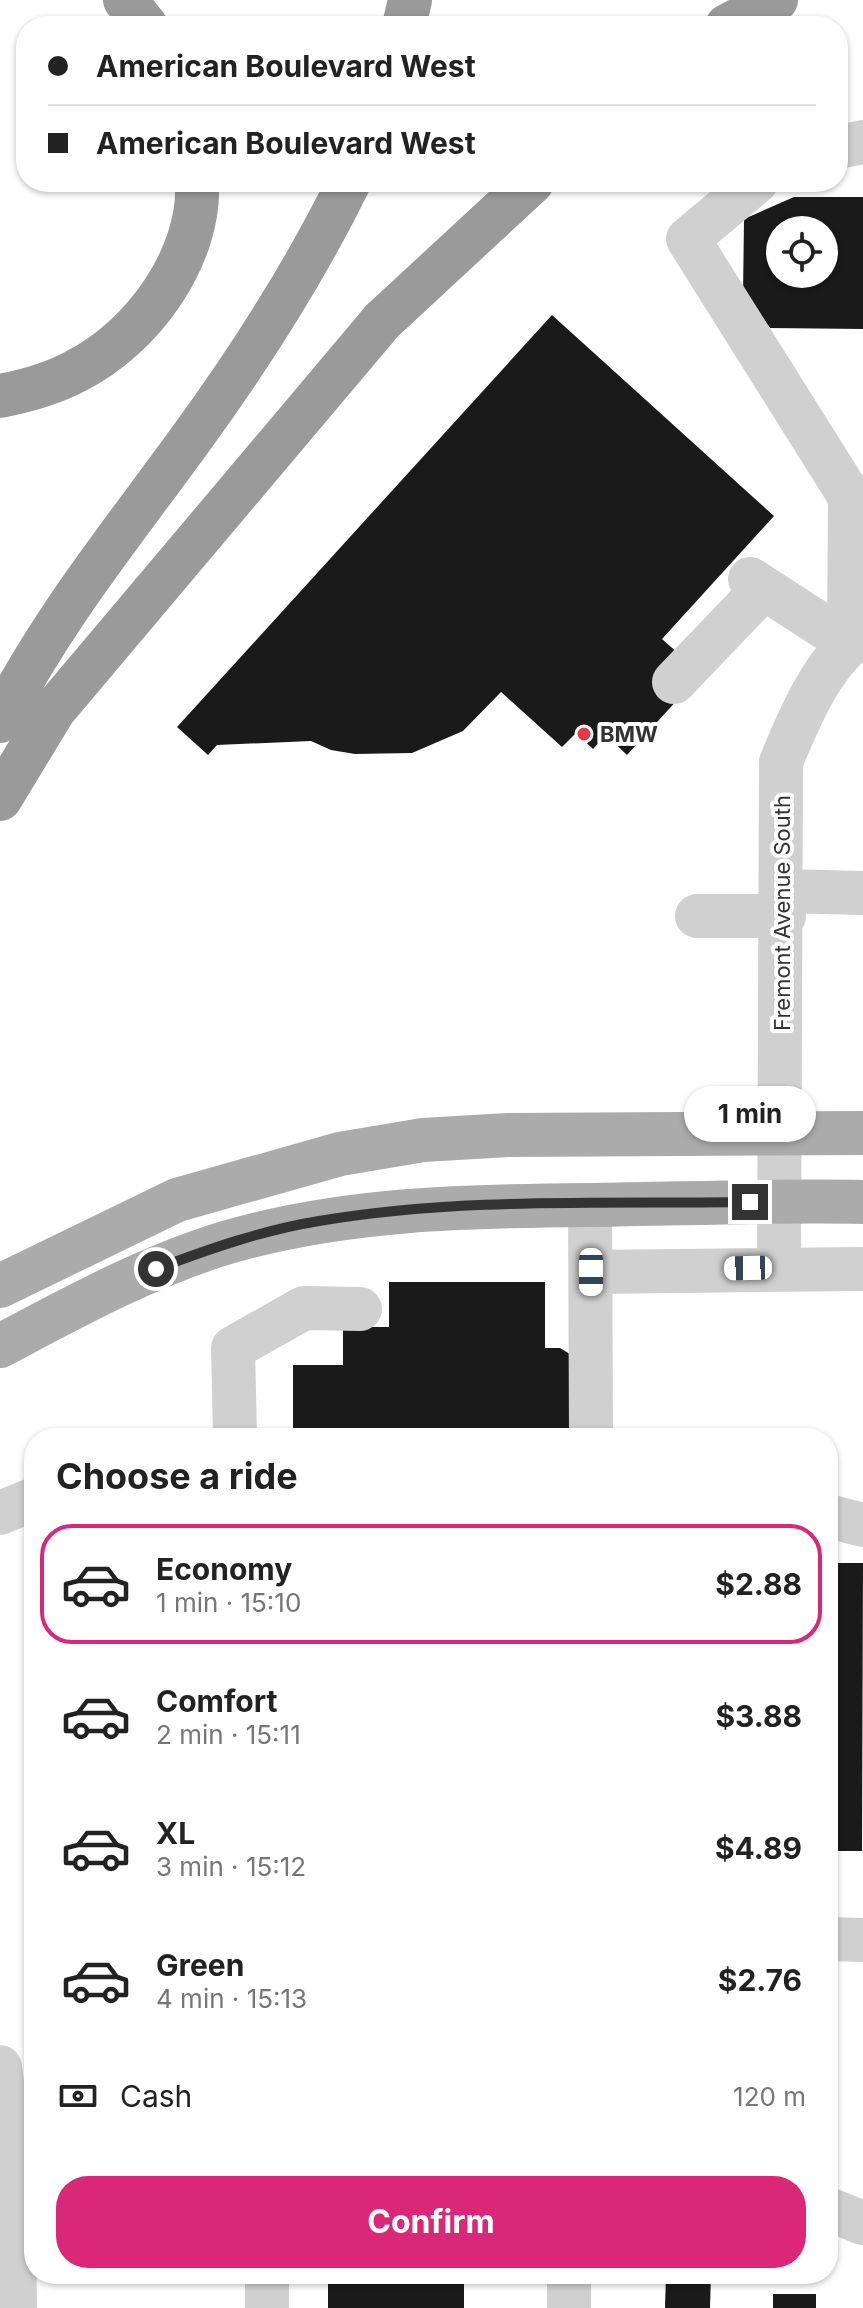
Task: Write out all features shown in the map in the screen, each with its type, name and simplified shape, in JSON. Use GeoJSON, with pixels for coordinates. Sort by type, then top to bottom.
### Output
{"type":"FeatureCollection","features":[{"type":"Feature","properties":{"kind":"highway"},"geometry":{"type":"LineString","coordinates":[[125,0],[138,16]]}},
{"type":"Feature","properties":{"kind":"highway"},"geometry":{"type":"LineString","coordinates":[[746,16],[776,0]]}},
{"type":"Feature","properties":{"kind":"highway"},"geometry":{"type":"LineString","coordinates":[[0,396],[31,389],[78,371],[138,322],[159,299],[187,244],[198,192]]}},
{"type":"Feature","properties":{"kind":"highway"},"geometry":{"type":"LineString","coordinates":[[0,721],[27,669],[81,584],[191,439],[268,326],[343,192]]}},
{"type":"Feature","properties":{"kind":"highway"},"geometry":{"type":"LineString","coordinates":[[0,799],[54,710],[382,321],[521,192]]}},
{"type":"Feature","properties":{"kind":"main road"},"geometry":{"type":"LineString","coordinates":[[15,1279],[177,1200],[340,1154],[423,1140],[508,1135],[863,1133]]}},
{"type":"Feature","properties":{"kind":"main road"},"geometry":{"type":"LineString","coordinates":[[0,1346],[133,1278],[224,1243],[319,1221],[441,1207],[863,1202]]}},
{"type":"Feature","properties":{"kind":"street"},"geometry":{"type":"LineString","coordinates":[[744,192],[688,239],[850,497],[856,639]]}},
{"type":"Feature","properties":{"kind":"street"},"geometry":{"type":"LineString","coordinates":[[674,682],[757,583],[856,639]]}},
{"type":"Feature","properties":{"kind":"street","name":"Fremont Avenue South"},"geometry":{"type":"LineString","coordinates":[[779,1268],[783,903],[781,762],[804,707],[856,639]]}},
{"type":"Feature","properties":{"kind":"street"},"geometry":{"type":"LineString","coordinates":[[697,916],[863,893]]}},
{"type":"Feature","properties":{"kind":"street"},"geometry":{"type":"LineString","coordinates":[[590,1205],[591,1428]]}},
{"type":"Feature","properties":{"kind":"street"},"geometry":{"type":"LineString","coordinates":[[591,1272],[863,1269]]}},
{"type":"Feature","properties":{"kind":"street"},"geometry":{"type":"LineString","coordinates":[[235,1428],[233,1348],[304,1308],[360,1309]]}},
{"type":"Feature","properties":{"kind":"street"},"geometry":{"type":"LineString","coordinates":[[0,1513],[24,1503]]}},
{"type":"Feature","properties":{"kind":"street"},"geometry":{"type":"LineString","coordinates":[[838,1519],[863,1525]]}},
{"type":"Feature","properties":{"kind":"street"},"geometry":{"type":"LineString","coordinates":[[838,1939],[863,1940]]}},
{"type":"Feature","properties":{"kind":"street"},"geometry":{"type":"LineString","coordinates":[[12,2077],[24,2158],[15,2308]]}},
{"type":"Feature","properties":{"kind":"street"},"geometry":{"type":"LineString","coordinates":[[838,2213],[863,2223]]}},
{"type":"Feature","properties":{"kind":"street"},"geometry":{"type":"LineString","coordinates":[[267,2284],[267,2308]]}},
{"type":"Feature","properties":{"kind":"street"},"geometry":{"type":"LineString","coordinates":[[569,2284],[569,2308]]}},
{"type":"Feature","properties":{"kind":"building"},"geometry":{"type":"Polygon","coordinates":[[[794,197],[863,197],[863,329],[770,328],[743,295],[744,219],[794,197]]]}},
{"type":"Feature","properties":{"kind":"building"},"geometry":{"type":"Polygon","coordinates":[[[552,315],[774,516],[662,639],[680,655],[679,698],[627,755],[606,735],[593,749],[576,733],[562,747],[501,692],[463,731],[412,753],[355,754],[331,750],[311,741],[217,745],[208,755],[177,727],[552,315]]]}},
{"type":"Feature","properties":{"kind":"building"},"geometry":{"type":"Polygon","coordinates":[[[389,1282],[545,1282],[545,1348],[560,1348],[578,1359],[580,1423],[575,1428],[293,1428],[293,1365],[343,1365],[343,1327],[389,1327],[389,1282]]]}},
{"type":"Feature","properties":{"kind":"building"},"geometry":{"type":"Polygon","coordinates":[[[838,1563],[863,1563],[862,1851],[838,1851],[838,1563]]]}},
{"type":"Feature","properties":{"kind":"building"},"geometry":{"type":"Polygon","coordinates":[[[328,2284],[464,2284],[464,2308],[328,2308],[328,2284]]]}},
{"type":"Feature","properties":{"kind":"building"},"geometry":{"type":"Polygon","coordinates":[[[666,2284],[711,2284],[710,2308],[665,2308],[666,2284]]]}},
{"type":"Feature","properties":{"kind":"building"},"geometry":{"type":"Polygon","coordinates":[[[773,2294],[816,2294],[816,2308],[773,2308],[773,2294]]]}},
{"type":"Feature","properties":{"kind":"place","name":"BMW"},"geometry":{"type":"Point","coordinates":[584,734]}},
{"type":"Feature","properties":{"kind":"route"},"geometry":{"type":"LineString","coordinates":[[156,1269],[224,1243],[319,1221],[441,1207],[750,1202]]}}]}
